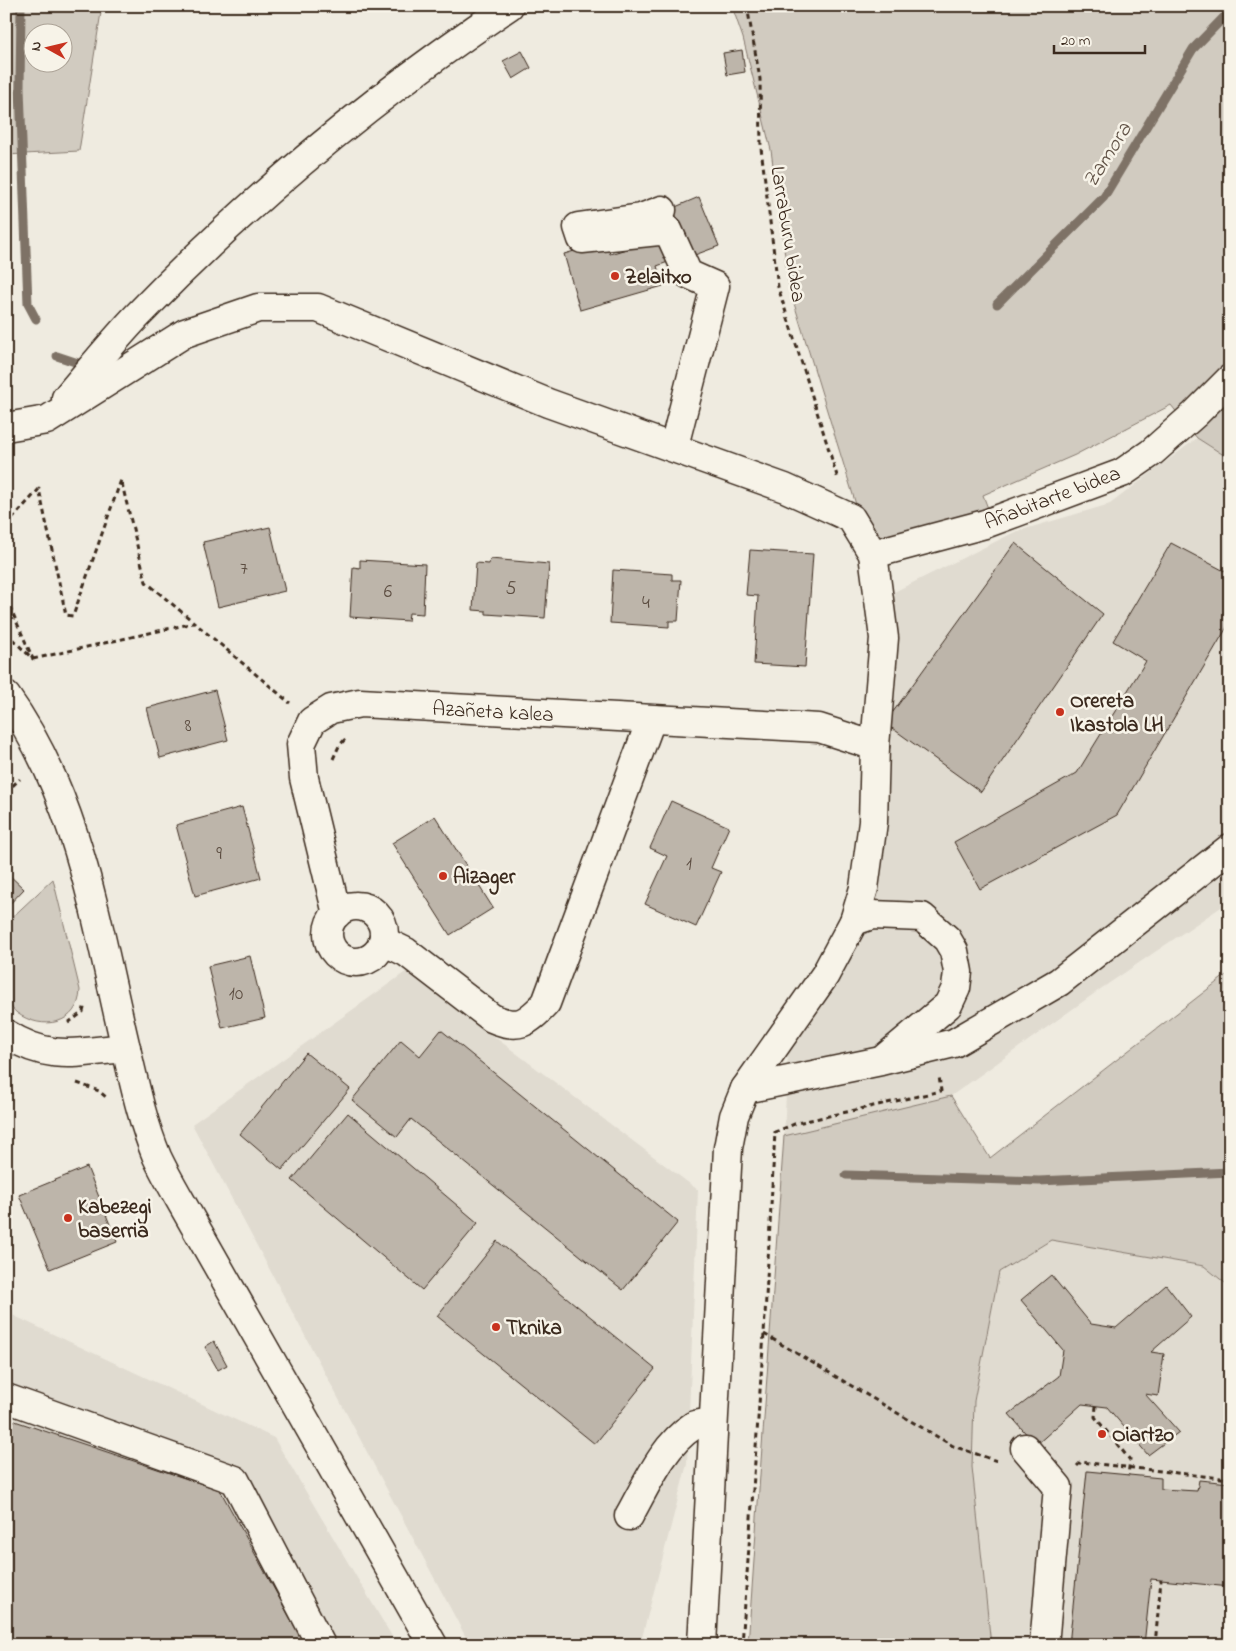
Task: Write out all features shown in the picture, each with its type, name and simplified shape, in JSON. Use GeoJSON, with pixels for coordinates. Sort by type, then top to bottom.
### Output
{"type":"FeatureCollection","features":[{"type":"Feature","properties":{"kind":"street"},"geometry":{"type":"LineString","coordinates":[[47,420],[137,316],[219,236],[314,150],[460,39],[509,6]]}},
{"type":"Feature","properties":{"kind":"street"},"geometry":{"type":"LineString","coordinates":[[662,210],[641,218],[578,226],[582,240],[668,230],[688,274],[715,286],[674,446]]}},
{"type":"Feature","properties":{"kind":"street"},"geometry":{"type":"LineString","coordinates":[[6,427],[47,420],[186,333],[258,308],[318,308],[548,403],[674,446],[785,488],[851,518],[873,554],[884,638],[875,746],[873,822],[864,888],[854,921],[825,975],[745,1089],[734,1116],[728,1148],[712,1423],[702,1645]]}},
{"type":"Feature","properties":{"kind":"street","name":"Añabitarte bidea"},"geometry":{"type":"LineString","coordinates":[[873,554],[985,524],[1122,472],[1151,453],[1230,379]]}},
{"type":"Feature","properties":{"kind":"street"},"geometry":{"type":"LineString","coordinates":[[6,696],[27,726],[56,784],[72,832],[140,1106],[157,1156],[175,1192],[432,1645]]}},
{"type":"Feature","properties":{"kind":"street","name":"Azañeta kalea"},"geometry":{"type":"LineString","coordinates":[[312,721],[331,709],[360,703],[819,728],[875,746]]}},
{"type":"Feature","properties":{"kind":"street"},"geometry":{"type":"LineString","coordinates":[[383,941],[406,952],[492,1018],[509,1025],[530,1020],[546,1003],[651,720]]}},
{"type":"Feature","properties":{"kind":"street"},"geometry":{"type":"LineString","coordinates":[[312,721],[301,744],[304,778],[337,914]]}},
{"type":"Feature","properties":{"kind":"street"},"geometry":{"type":"LineString","coordinates":[[745,1089],[881,1061],[954,1043],[1058,982],[1230,848]]}},
{"type":"Feature","properties":{"kind":"street"},"geometry":{"type":"LineString","coordinates":[[355,906],[372,911],[382,925],[383,941],[375,955],[361,962],[344,959],[332,948],[328,930],[337,914],[345,908],[355,906]]}},
{"type":"Feature","properties":{"kind":"street"},"geometry":{"type":"LineString","coordinates":[[854,921],[872,915],[922,917],[947,939],[954,951],[958,972],[956,988],[948,1005],[881,1061]]}},
{"type":"Feature","properties":{"kind":"street"},"geometry":{"type":"LineString","coordinates":[[6,1034],[23,1045],[44,1052],[66,1054],[126,1048]]}},
{"type":"Feature","properties":{"kind":"street"},"geometry":{"type":"LineString","coordinates":[[6,1398],[235,1480],[321,1645]]}},
{"type":"Feature","properties":{"kind":"street"},"geometry":{"type":"LineString","coordinates":[[629,1516],[652,1476],[676,1441],[695,1425],[712,1423]]}},
{"type":"Feature","properties":{"kind":"street"},"geometry":{"type":"LineString","coordinates":[[1025,1448],[1058,1487],[1044,1645]]}},
{"type":"Feature","properties":{"kind":"path","name":"Larraburu bidea"},"geometry":{"type":"LineString","coordinates":[[747,6],[760,79],[761,148],[778,287],[851,518]]}},
{"type":"Feature","properties":{"kind":"path"},"geometry":{"type":"LineString","coordinates":[[6,526],[38,489],[66,615],[74,616],[121,480],[146,582],[312,721]]}},
{"type":"Feature","properties":{"kind":"path"},"geometry":{"type":"LineString","coordinates":[[6,598],[33,659]]}},
{"type":"Feature","properties":{"kind":"path"},"geometry":{"type":"LineString","coordinates":[[33,659],[194,623]]}},
{"type":"Feature","properties":{"kind":"path"},"geometry":{"type":"LineString","coordinates":[[6,633],[33,659]]}},
{"type":"Feature","properties":{"kind":"path"},"geometry":{"type":"LineString","coordinates":[[331,763],[344,738],[352,735]]}},
{"type":"Feature","properties":{"kind":"path"},"geometry":{"type":"LineString","coordinates":[[6,792],[26,773]]}},
{"type":"Feature","properties":{"kind":"path"},"geometry":{"type":"LineString","coordinates":[[742,1645],[764,1334],[775,1132],[798,1123],[941,1092],[938,1071]]}},
{"type":"Feature","properties":{"kind":"path"},"geometry":{"type":"LineString","coordinates":[[764,1334],[953,1446],[999,1462],[1025,1448]]}},
{"type":"Feature","properties":{"kind":"path"},"geometry":{"type":"LineString","coordinates":[[1096,1406],[1095,1416],[1130,1460],[1128,1475]]}},
{"type":"Feature","properties":{"kind":"path"},"geometry":{"type":"LineString","coordinates":[[1058,1487],[1081,1462],[1230,1479]]}},
{"type":"Feature","properties":{"kind":"path"},"geometry":{"type":"LineString","coordinates":[[1155,1645],[1161,1580]]}},
{"type":"Feature","properties":{"kind":"shaded area"},"geometry":{"type":"Polygon","coordinates":[[[6,6],[102,6],[79,151],[6,155],[6,6]]]}},
{"type":"Feature","properties":{"kind":"shaded area"},"geometry":{"type":"Polygon","coordinates":[[[732,6],[1230,6],[1230,459],[1197,438],[1171,405],[1075,455],[983,495],[993,522],[870,550],[789,287],[771,150],[743,38],[732,6]]]}},
{"type":"Feature","properties":{"kind":"shaded area","name":"Orereta Ikastola LH"},"geometry":{"type":"Polygon","coordinates":[[[1197,438],[1230,459],[1230,901],[1102,988],[951,1096],[784,1136],[788,1051],[843,975],[878,895],[885,831],[894,592],[1015,532],[1110,504],[1197,438]]]}},
{"type":"Feature","properties":{"kind":"shaded area"},"geometry":{"type":"Polygon","coordinates":[[[53,879],[80,990],[78,1002],[73,1011],[58,1021],[48,1023],[27,1019],[16,1012],[6,1001],[6,923],[53,879]]]}},
{"type":"Feature","properties":{"kind":"shaded area","name":"Tknika"},"geometry":{"type":"Polygon","coordinates":[[[407,971],[698,1190],[687,1464],[640,1645],[470,1645],[192,1124],[407,971]]]}},
{"type":"Feature","properties":{"kind":"shaded area"},"geometry":{"type":"Polygon","coordinates":[[[1230,972],[1230,1287],[1204,1266],[1051,1240],[999,1272],[974,1401],[972,1467],[991,1645],[748,1645],[784,1136],[951,1096],[990,1158],[1230,972]]]}},
{"type":"Feature","properties":{"kind":"shaded area","name":"Oiartzo"},"geometry":{"type":"Polygon","coordinates":[[[1051,1240],[1204,1266],[1230,1287],[1230,1645],[991,1645],[972,1467],[974,1401],[999,1272],[1051,1240]]]}},
{"type":"Feature","properties":{"kind":"shaded area"},"geometry":{"type":"Polygon","coordinates":[[[6,1312],[274,1438],[397,1645],[6,1645],[6,1312]]]}},
{"type":"Feature","properties":{"kind":"building"},"geometry":{"type":"Polygon","coordinates":[[[742,50],[745,72],[727,75],[723,53],[742,50]]]}},
{"type":"Feature","properties":{"kind":"building"},"geometry":{"type":"Polygon","coordinates":[[[522,51],[531,68],[513,79],[503,61],[522,51]]]}},
{"type":"Feature","properties":{"kind":"building"},"geometry":{"type":"Polygon","coordinates":[[[699,197],[719,246],[692,256],[673,208],[699,197]]]}},
{"type":"Feature","properties":{"kind":"building","name":"Zelaitxo"},"geometry":{"type":"Polygon","coordinates":[[[662,238],[668,262],[657,266],[663,286],[580,310],[564,254],[606,242],[610,254],[662,238]]]}},
{"type":"Feature","properties":{"kind":"building"},"geometry":{"type":"Polygon","coordinates":[[[270,527],[285,591],[218,607],[203,542],[270,527]]]}},
{"type":"Feature","properties":{"kind":"building"},"geometry":{"type":"Polygon","coordinates":[[[1015,543],[1103,614],[981,792],[885,723],[1015,543]]]}},
{"type":"Feature","properties":{"kind":"building"},"geometry":{"type":"Polygon","coordinates":[[[1171,543],[1230,574],[1230,622],[1117,815],[980,889],[954,842],[1077,773],[1146,661],[1113,641],[1171,543]]]}},
{"type":"Feature","properties":{"kind":"building"},"geometry":{"type":"Polygon","coordinates":[[[750,550],[813,554],[805,667],[754,664],[758,596],[746,595],[750,550]]]}},
{"type":"Feature","properties":{"kind":"building"},"geometry":{"type":"Polygon","coordinates":[[[490,559],[549,564],[545,618],[486,614],[486,611],[473,610],[476,563],[489,564],[490,559]]]}},
{"type":"Feature","properties":{"kind":"building"},"geometry":{"type":"Polygon","coordinates":[[[360,560],[425,564],[423,614],[409,613],[408,621],[350,617],[353,567],[360,568],[360,560]]]}},
{"type":"Feature","properties":{"kind":"building"},"geometry":{"type":"Polygon","coordinates":[[[613,570],[672,574],[672,580],[681,580],[678,621],[669,621],[669,627],[610,623],[613,570]]]}},
{"type":"Feature","properties":{"kind":"building"},"geometry":{"type":"Polygon","coordinates":[[[215,690],[228,740],[160,758],[147,708],[215,690]]]}},
{"type":"Feature","properties":{"kind":"building"},"geometry":{"type":"Polygon","coordinates":[[[671,801],[729,827],[711,868],[721,872],[696,927],[645,904],[667,856],[650,848],[671,801]]]}},
{"type":"Feature","properties":{"kind":"building"},"geometry":{"type":"Polygon","coordinates":[[[242,807],[261,878],[195,896],[176,825],[242,807]]]}},
{"type":"Feature","properties":{"kind":"building","name":"Aizager"},"geometry":{"type":"Polygon","coordinates":[[[435,816],[493,908],[450,935],[392,843],[435,816]]]}},
{"type":"Feature","properties":{"kind":"building"},"geometry":{"type":"Polygon","coordinates":[[[6,872],[24,889],[6,908],[6,872]]]}},
{"type":"Feature","properties":{"kind":"building"},"geometry":{"type":"Polygon","coordinates":[[[250,956],[265,1018],[222,1028],[208,966],[250,956]]]}},
{"type":"Feature","properties":{"kind":"building"},"geometry":{"type":"Polygon","coordinates":[[[441,1030],[678,1222],[623,1290],[411,1119],[397,1137],[352,1100],[401,1040],[420,1056],[441,1030]]]}},
{"type":"Feature","properties":{"kind":"building"},"geometry":{"type":"Polygon","coordinates":[[[306,1053],[350,1089],[282,1170],[240,1134],[306,1053]]]}},
{"type":"Feature","properties":{"kind":"building"},"geometry":{"type":"Polygon","coordinates":[[[348,1113],[478,1223],[422,1290],[292,1180],[348,1113]]]}},
{"type":"Feature","properties":{"kind":"building","name":"Kabezegi baserria"},"geometry":{"type":"Polygon","coordinates":[[[87,1167],[117,1242],[50,1269],[19,1195],[87,1167]]]}},
{"type":"Feature","properties":{"kind":"building","name":"Tknika"},"geometry":{"type":"Polygon","coordinates":[[[497,1241],[655,1369],[595,1444],[437,1316],[497,1241]]]}},
{"type":"Feature","properties":{"kind":"building"},"geometry":{"type":"Polygon","coordinates":[[[1051,1275],[1091,1324],[1116,1328],[1166,1285],[1191,1317],[1151,1352],[1164,1354],[1158,1396],[1145,1394],[1179,1432],[1148,1455],[1107,1407],[1082,1404],[1036,1445],[1009,1414],[1059,1376],[1063,1350],[1021,1300],[1051,1275]]]}},
{"type":"Feature","properties":{"kind":"building"},"geometry":{"type":"Polygon","coordinates":[[[214,1341],[227,1365],[218,1370],[205,1347],[214,1341]]]}},
{"type":"Feature","properties":{"kind":"building"},"geometry":{"type":"Polygon","coordinates":[[[6,1418],[220,1490],[305,1645],[6,1645],[6,1418]]]}},
{"type":"Feature","properties":{"kind":"building"},"geometry":{"type":"Polygon","coordinates":[[[1087,1471],[1161,1478],[1161,1489],[1197,1491],[1199,1480],[1230,1483],[1230,1587],[1151,1579],[1144,1645],[1069,1645],[1087,1471]]]}},
{"type":"Feature","properties":{"kind":"waterway"},"geometry":{"type":"LineString","coordinates":[[21,6],[20,88],[28,304],[36,319]]}},
{"type":"Feature","properties":{"kind":"waterway","name":"Zamora"},"geometry":{"type":"LineString","coordinates":[[997,304],[1104,197],[1193,49],[1230,11]]}},
{"type":"Feature","properties":{"kind":"waterway"},"geometry":{"type":"LineString","coordinates":[[57,356],[87,366]]}},
{"type":"Feature","properties":{"kind":"waterway"},"geometry":{"type":"LineString","coordinates":[[846,1175],[1039,1181],[1230,1172]]}},
{"type":"Feature","properties":{"kind":"place","name":"Zelaitxo"},"geometry":{"type":"Point","coordinates":[615,276]}},
{"type":"Feature","properties":{"kind":"place","name":"Orereta Ikastola LH"},"geometry":{"type":"Point","coordinates":[1060,712]}},
{"type":"Feature","properties":{"kind":"place","name":"Aizager"},"geometry":{"type":"Point","coordinates":[443,876]}},
{"type":"Feature","properties":{"kind":"place","name":"Kabezegi baserria"},"geometry":{"type":"Point","coordinates":[68,1218]}},
{"type":"Feature","properties":{"kind":"place","name":"Tknika"},"geometry":{"type":"Point","coordinates":[496,1327]}},
{"type":"Feature","properties":{"kind":"place","name":"Oiartzo"},"geometry":{"type":"Point","coordinates":[1102,1434]}}]}
